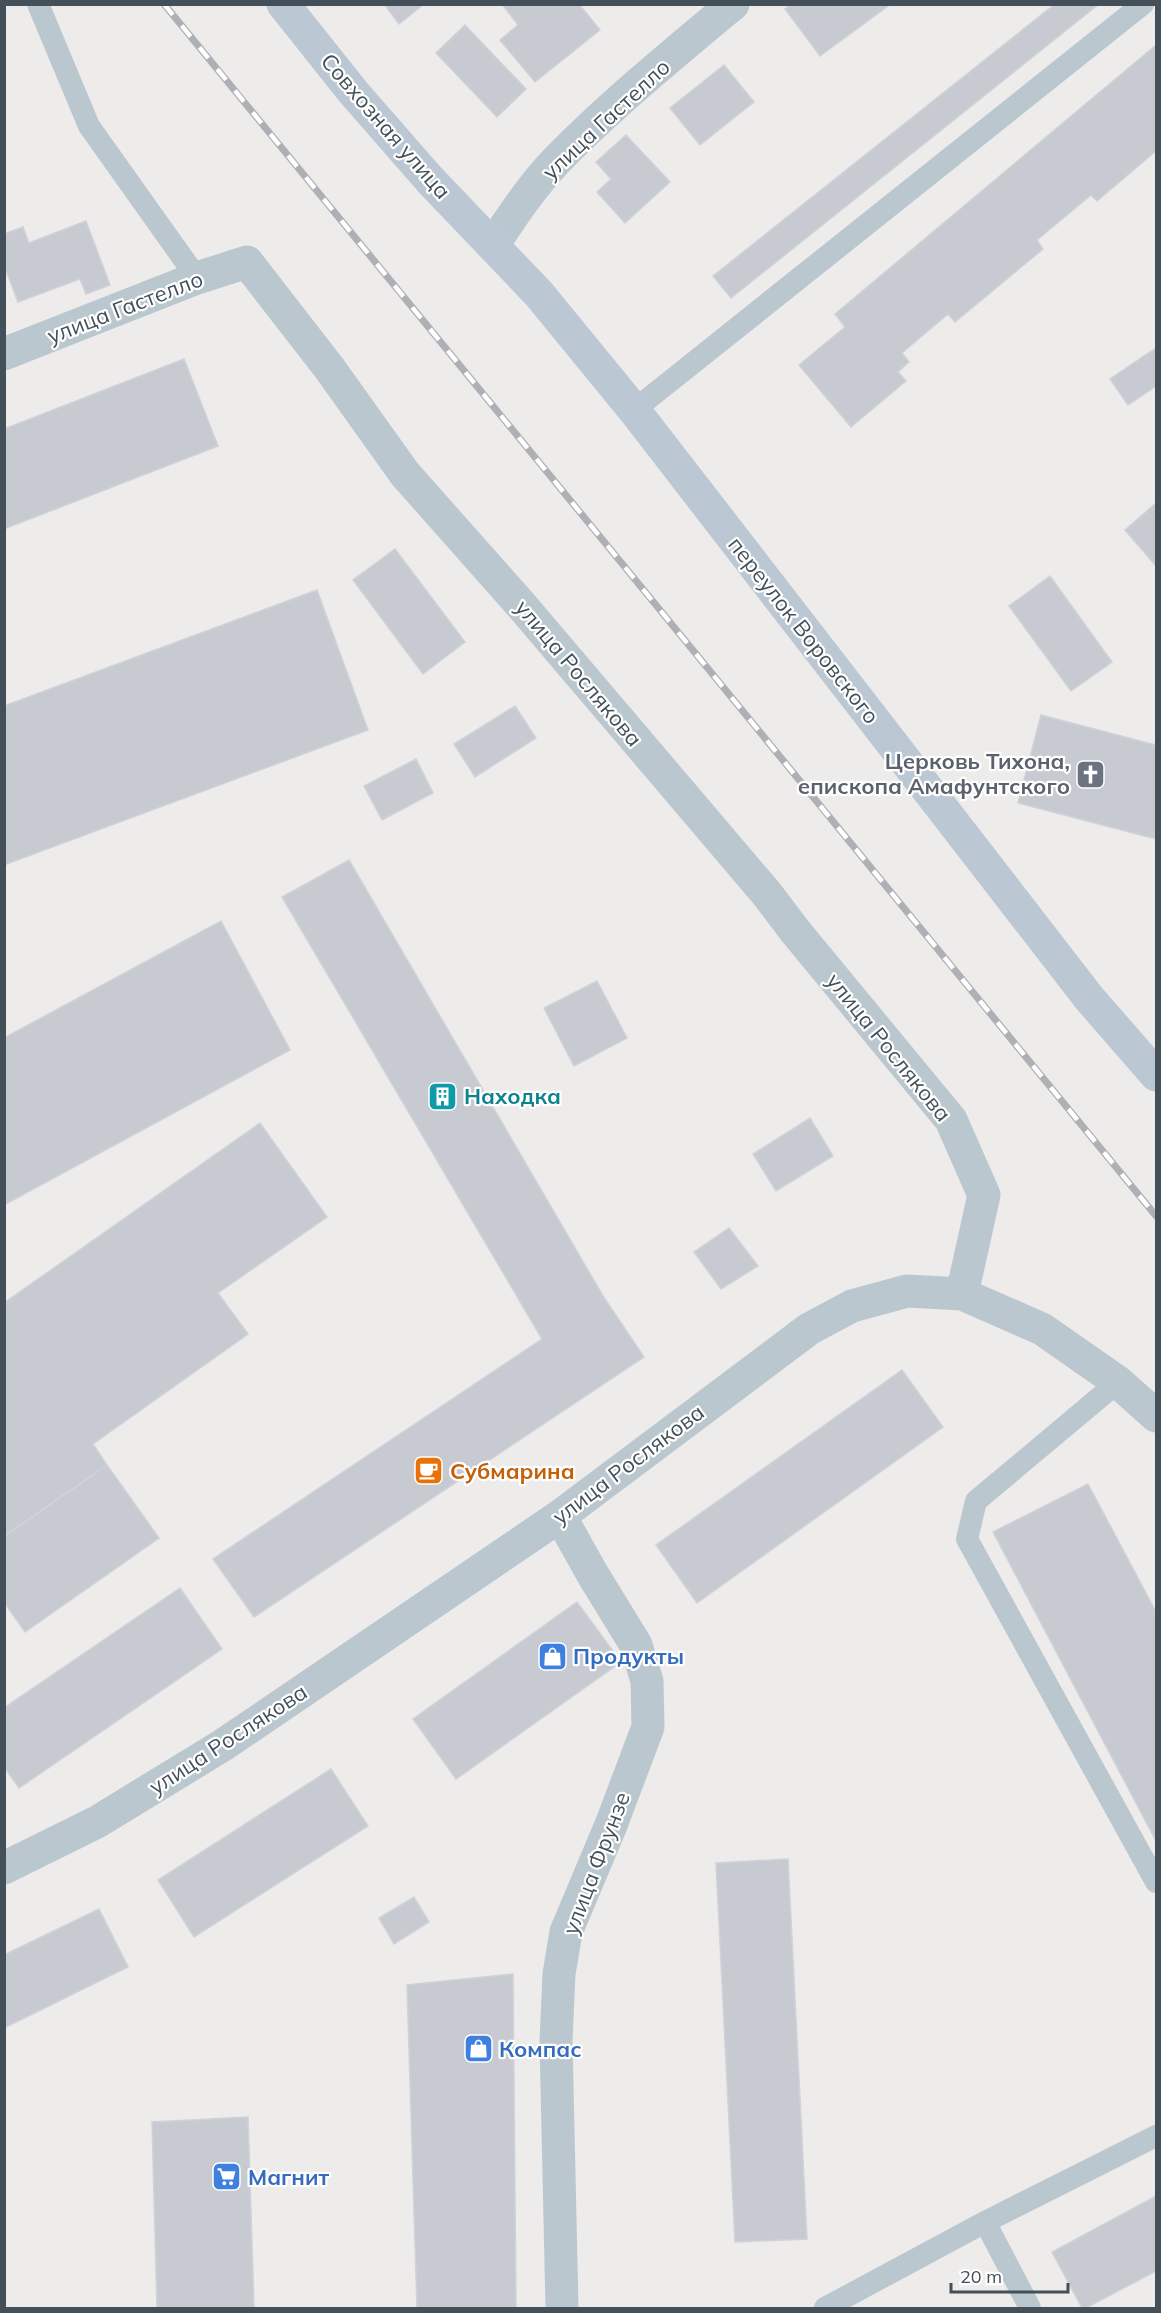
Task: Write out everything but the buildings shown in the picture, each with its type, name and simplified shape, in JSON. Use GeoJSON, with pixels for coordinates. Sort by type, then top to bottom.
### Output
{"type":"FeatureCollection","features":[{"type":"Feature","properties":{"kind":"street","name":"Совхозная улица"},"geometry":{"type":"LineString","coordinates":[[283,4],[361,101],[430,180],[493,244]]}},
{"type":"Feature","properties":{"kind":"street","name":"улица Гастелло"},"geometry":{"type":"LineString","coordinates":[[493,244],[523,200],[556,161],[733,4]]}},
{"type":"Feature","properties":{"kind":"street","name":"переулок Воровского"},"geometry":{"type":"LineString","coordinates":[[493,244],[539,294],[634,410],[1089,998],[1156,1076]]}},
{"type":"Feature","properties":{"kind":"street","name":"улица Гастелло"},"geometry":{"type":"LineString","coordinates":[[4,354],[197,278],[246,262]]}},
{"type":"Feature","properties":{"kind":"street","name":"улица Рослякова"},"geometry":{"type":"LineString","coordinates":[[4,1868],[97,1822],[224,1745],[561,1516],[809,1329],[852,1306],[907,1290],[962,1294],[984,1195],[951,1120],[795,932],[767,894],[522,606],[405,474],[330,369],[246,262]]}},
{"type":"Feature","properties":{"kind":"street"},"geometry":{"type":"LineString","coordinates":[[962,1294],[1042,1329],[1118,1382],[1156,1416]]}},
{"type":"Feature","properties":{"kind":"street","name":"улица Фрунзе"},"geometry":{"type":"LineString","coordinates":[[561,1516],[593,1575],[636,1645],[647,1681],[648,1727],[611,1825],[566,1932],[560,1974],[556,2041],[562,2308]]}},
{"type":"Feature","properties":{"kind":"lane"},"geometry":{"type":"LineString","coordinates":[[38,4],[89,126],[197,278]]}},
{"type":"Feature","properties":{"kind":"lane"},"geometry":{"type":"LineString","coordinates":[[634,410],[1143,4]]}},
{"type":"Feature","properties":{"kind":"lane"},"geometry":{"type":"LineString","coordinates":[[1118,1382],[976,1501],[967,1539],[1156,1882]]}},
{"type":"Feature","properties":{"kind":"lane"},"geometry":{"type":"LineString","coordinates":[[825,2308],[985,2222],[1156,2136]]}},
{"type":"Feature","properties":{"kind":"lane"},"geometry":{"type":"LineString","coordinates":[[985,2222],[1030,2308]]}},
{"type":"Feature","properties":{"kind":"railway"},"geometry":{"type":"LineString","coordinates":[[164,4],[1156,1216]]}},
{"type":"Feature","properties":{"kind":"place","name":"Церковь Тихона, епископа Амафунтского"},"geometry":{"type":"Point","coordinates":[1091,774]}},
{"type":"Feature","properties":{"kind":"place","name":"Находка"},"geometry":{"type":"Point","coordinates":[443,1096]}},
{"type":"Feature","properties":{"kind":"place","name":"Субмарина"},"geometry":{"type":"Point","coordinates":[429,1471]}},
{"type":"Feature","properties":{"kind":"place","name":"Продукты"},"geometry":{"type":"Point","coordinates":[552,1656]}},
{"type":"Feature","properties":{"kind":"place","name":"Компас"},"geometry":{"type":"Point","coordinates":[478,2049]}},
{"type":"Feature","properties":{"kind":"place","name":"Магнит"},"geometry":{"type":"Point","coordinates":[227,2177]}}]}
